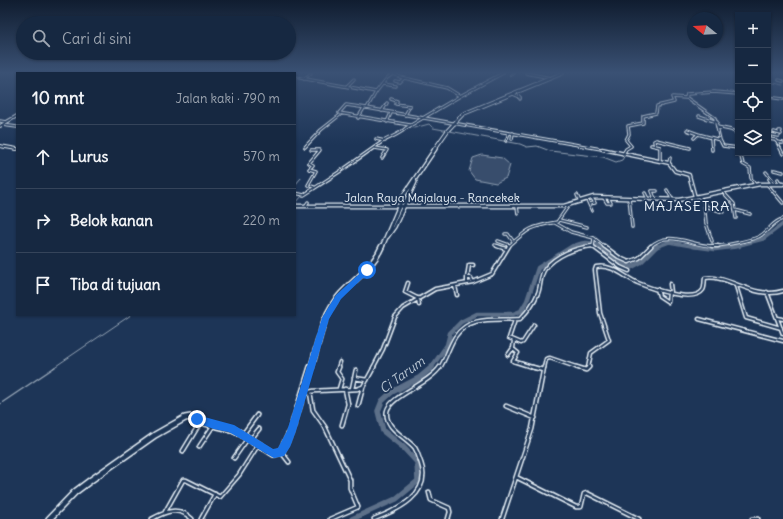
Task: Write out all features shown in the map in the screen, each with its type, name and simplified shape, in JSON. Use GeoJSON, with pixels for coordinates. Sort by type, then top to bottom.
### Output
{"type":"FeatureCollection","features":[{"type":"Feature","properties":{"kind":"main road"},"geometry":{"type":"LineString","coordinates":[[49,519],[75,492],[160,432],[176,422],[188,417],[214,425],[231,428],[274,454],[281,452],[286,444],[304,393],[324,322],[329,311],[338,297],[365,272],[374,261],[386,238],[394,227],[401,206],[453,123],[462,114],[504,97]]}},
{"type":"Feature","properties":{"kind":"main road"},"geometry":{"type":"LineString","coordinates":[[1,125],[16,117]]}},
{"type":"Feature","properties":{"kind":"main road"},"geometry":{"type":"LineString","coordinates":[[0,146],[16,149]]}},
{"type":"Feature","properties":{"kind":"main road"},"geometry":{"type":"LineString","coordinates":[[592,198],[608,197],[673,200],[699,197],[755,184],[781,184]]}},
{"type":"Feature","properties":{"kind":"main road","name":"Jalan Raya Majalaya - Rancekek"},"geometry":{"type":"LineString","coordinates":[[296,206],[569,206],[592,198]]}},
{"type":"Feature","properties":{"kind":"street"},"geometry":{"type":"LineString","coordinates":[[358,118],[372,97]]}},
{"type":"Feature","properties":{"kind":"street"},"geometry":{"type":"LineString","coordinates":[[296,193],[304,195],[346,169],[377,148],[384,141],[401,133],[411,125],[458,97]]}},
{"type":"Feature","properties":{"kind":"street"},"geometry":{"type":"LineString","coordinates":[[625,154],[626,149],[631,146],[626,140],[629,134],[629,125],[642,123],[642,116],[656,113],[658,106],[674,102],[673,97]]}},
{"type":"Feature","properties":{"kind":"street"},"geometry":{"type":"LineString","coordinates":[[682,97],[687,98],[714,117],[723,146],[735,148]]}},
{"type":"Feature","properties":{"kind":"street"},"geometry":{"type":"LineString","coordinates":[[771,97],[783,99]]}},
{"type":"Feature","properties":{"kind":"street"},"geometry":{"type":"LineString","coordinates":[[392,99],[397,101],[396,104],[410,106],[405,115]]}},
{"type":"Feature","properties":{"kind":"street"},"geometry":{"type":"LineString","coordinates":[[382,111],[387,103]]}},
{"type":"Feature","properties":{"kind":"street"},"geometry":{"type":"LineString","coordinates":[[305,147],[321,130],[340,115],[339,113],[346,105],[509,132],[513,134],[669,163]]}},
{"type":"Feature","properties":{"kind":"street"},"geometry":{"type":"LineString","coordinates":[[387,122],[391,113]]}},
{"type":"Feature","properties":{"kind":"street"},"geometry":{"type":"LineString","coordinates":[[340,115],[411,125]]}},
{"type":"Feature","properties":{"kind":"street"},"geometry":{"type":"LineString","coordinates":[[699,116],[716,122]]}},
{"type":"Feature","properties":{"kind":"street"},"geometry":{"type":"LineString","coordinates":[[0,121],[6,122]]}},
{"type":"Feature","properties":{"kind":"street"},"geometry":{"type":"LineString","coordinates":[[1,125],[16,127]]}},
{"type":"Feature","properties":{"kind":"street"},"geometry":{"type":"LineString","coordinates":[[716,127],[735,132]]}},
{"type":"Feature","properties":{"kind":"street"},"geometry":{"type":"LineString","coordinates":[[687,130],[720,140]]}},
{"type":"Feature","properties":{"kind":"street"},"geometry":{"type":"LineString","coordinates":[[781,131],[779,131],[782,134]]}},
{"type":"Feature","properties":{"kind":"street"},"geometry":{"type":"LineString","coordinates":[[506,142],[509,132]]}},
{"type":"Feature","properties":{"kind":"street"},"geometry":{"type":"LineString","coordinates":[[773,132],[782,134]]}},
{"type":"Feature","properties":{"kind":"street"},"geometry":{"type":"LineString","coordinates":[[773,132],[779,136]]}},
{"type":"Feature","properties":{"kind":"street"},"geometry":{"type":"LineString","coordinates":[[512,140],[513,134]]}},
{"type":"Feature","properties":{"kind":"street"},"geometry":{"type":"LineString","coordinates":[[694,138],[698,134]]}},
{"type":"Feature","properties":{"kind":"street"},"geometry":{"type":"LineString","coordinates":[[711,138],[712,150]]}},
{"type":"Feature","properties":{"kind":"street"},"geometry":{"type":"LineString","coordinates":[[376,139],[384,141]]}},
{"type":"Feature","properties":{"kind":"street"},"geometry":{"type":"LineString","coordinates":[[771,139],[783,143]]}},
{"type":"Feature","properties":{"kind":"street"},"geometry":{"type":"LineString","coordinates":[[655,146],[654,141],[656,142],[656,140],[690,148]]}},
{"type":"Feature","properties":{"kind":"street"},"geometry":{"type":"LineString","coordinates":[[777,142],[783,154]]}},
{"type":"Feature","properties":{"kind":"street"},"geometry":{"type":"LineString","coordinates":[[651,145],[660,147],[660,161]]}},
{"type":"Feature","properties":{"kind":"street"},"geometry":{"type":"LineString","coordinates":[[377,148],[387,150],[382,158]]}},
{"type":"Feature","properties":{"kind":"street"},"geometry":{"type":"LineString","coordinates":[[311,150],[320,150],[309,163],[313,164],[310,169],[316,171],[309,181],[311,182],[308,186],[315,187]]}},
{"type":"Feature","properties":{"kind":"street"},"geometry":{"type":"LineString","coordinates":[[741,156],[742,164],[750,168],[751,178],[755,184]]}},
{"type":"Feature","properties":{"kind":"street"},"geometry":{"type":"LineString","coordinates":[[670,158],[669,163],[674,171],[689,175],[696,197]]}},
{"type":"Feature","properties":{"kind":"street"},"geometry":{"type":"LineString","coordinates":[[774,170],[783,172]]}},
{"type":"Feature","properties":{"kind":"street"},"geometry":{"type":"LineString","coordinates":[[766,172],[774,183]]}},
{"type":"Feature","properties":{"kind":"street"},"geometry":{"type":"LineString","coordinates":[[769,179],[774,183]]}},
{"type":"Feature","properties":{"kind":"street"},"geometry":{"type":"LineString","coordinates":[[778,179],[781,184]]}},
{"type":"Feature","properties":{"kind":"street"},"geometry":{"type":"LineString","coordinates":[[767,183],[783,203]]}},
{"type":"Feature","properties":{"kind":"street"},"geometry":{"type":"LineString","coordinates":[[667,190],[673,200]]}},
{"type":"Feature","properties":{"kind":"street"},"geometry":{"type":"LineString","coordinates":[[656,200],[652,191],[657,191]]}},
{"type":"Feature","properties":{"kind":"street"},"geometry":{"type":"LineString","coordinates":[[722,191],[733,203],[736,218]]}},
{"type":"Feature","properties":{"kind":"street"},"geometry":{"type":"LineString","coordinates":[[645,193],[648,199]]}},
{"type":"Feature","properties":{"kind":"street"},"geometry":{"type":"LineString","coordinates":[[577,195],[580,202]]}},
{"type":"Feature","properties":{"kind":"street"},"geometry":{"type":"LineString","coordinates":[[604,197],[606,203],[611,203],[608,197]]}},
{"type":"Feature","properties":{"kind":"street"},"geometry":{"type":"LineString","coordinates":[[699,197],[705,206],[706,223],[712,241]]}},
{"type":"Feature","properties":{"kind":"street"},"geometry":{"type":"LineString","coordinates":[[589,204],[595,204],[592,198]]}},
{"type":"Feature","properties":{"kind":"street"},"geometry":{"type":"LineString","coordinates":[[629,198],[631,211],[630,220],[632,227]]}},
{"type":"Feature","properties":{"kind":"street"},"geometry":{"type":"LineString","coordinates":[[421,206],[423,200]]}},
{"type":"Feature","properties":{"kind":"street"},"geometry":{"type":"LineString","coordinates":[[588,200],[592,211]]}},
{"type":"Feature","properties":{"kind":"street"},"geometry":{"type":"LineString","coordinates":[[517,206],[518,214]]}},
{"type":"Feature","properties":{"kind":"street"},"geometry":{"type":"LineString","coordinates":[[358,406],[363,387],[395,317],[403,308],[435,289],[473,282],[495,271],[509,245],[532,227],[554,223],[559,220],[569,206]]}},
{"type":"Feature","properties":{"kind":"street"},"geometry":{"type":"LineString","coordinates":[[705,206],[723,212]]}},
{"type":"Feature","properties":{"kind":"street"},"geometry":{"type":"LineString","coordinates":[[735,210],[750,214]]}},
{"type":"Feature","properties":{"kind":"street"},"geometry":{"type":"LineString","coordinates":[[554,223],[571,232],[594,238],[620,258],[629,262],[639,258],[654,243],[662,238],[671,238],[703,245],[716,246],[738,240],[759,237],[776,222],[783,219]]}},
{"type":"Feature","properties":{"kind":"street"},"geometry":{"type":"LineString","coordinates":[[559,220],[587,227]]}},
{"type":"Feature","properties":{"kind":"street"},"geometry":{"type":"LineString","coordinates":[[505,234],[508,234],[513,242]]}},
{"type":"Feature","properties":{"kind":"street"},"geometry":{"type":"LineString","coordinates":[[592,246],[594,238]]}},
{"type":"Feature","properties":{"kind":"street"},"geometry":{"type":"LineString","coordinates":[[498,241],[509,245]]}},
{"type":"Feature","properties":{"kind":"street"},"geometry":{"type":"LineString","coordinates":[[495,245],[506,249]]}},
{"type":"Feature","properties":{"kind":"street"},"geometry":{"type":"LineString","coordinates":[[374,519],[394,511],[415,496],[422,486],[424,478],[424,468],[414,446],[390,424],[386,413],[389,405],[433,376],[446,358],[458,330],[466,324],[489,319],[515,320],[524,316],[538,293],[544,270],[557,258],[578,248],[592,246],[620,267],[629,271]]}},
{"type":"Feature","properties":{"kind":"street"},"geometry":{"type":"LineString","coordinates":[[467,283],[469,265],[473,265]]}},
{"type":"Feature","properties":{"kind":"street"},"geometry":{"type":"LineString","coordinates":[[502,519],[535,418],[546,358],[586,370],[589,367],[591,353],[605,344],[608,340],[600,313],[595,270],[596,267],[602,266],[625,274],[640,283],[657,289],[691,296],[696,295],[703,289],[706,278],[717,278],[736,285],[767,292],[778,293],[783,291]]}},
{"type":"Feature","properties":{"kind":"street"},"geometry":{"type":"LineString","coordinates":[[468,278],[471,278],[473,282]]}},
{"type":"Feature","properties":{"kind":"street"},"geometry":{"type":"LineString","coordinates":[[408,283],[405,292],[418,298]]}},
{"type":"Feature","properties":{"kind":"street"},"geometry":{"type":"LineString","coordinates":[[657,289],[659,296],[668,302],[670,284]]}},
{"type":"Feature","properties":{"kind":"street"},"geometry":{"type":"LineString","coordinates":[[736,285],[746,318],[781,328]]}},
{"type":"Feature","properties":{"kind":"street"},"geometry":{"type":"LineString","coordinates":[[455,286],[457,294]]}},
{"type":"Feature","properties":{"kind":"street"},"geometry":{"type":"LineString","coordinates":[[767,292],[783,334]]}},
{"type":"Feature","properties":{"kind":"street"},"geometry":{"type":"LineString","coordinates":[[418,298],[419,305]]}},
{"type":"Feature","properties":{"kind":"street"},"geometry":{"type":"LineString","coordinates":[[778,318],[783,319]]}},
{"type":"Feature","properties":{"kind":"street"},"geometry":{"type":"LineString","coordinates":[[699,319],[783,341]]}},
{"type":"Feature","properties":{"kind":"street"},"geometry":{"type":"LineString","coordinates":[[515,320],[509,338],[521,343],[534,325]]}},
{"type":"Feature","properties":{"kind":"street"},"geometry":{"type":"LineString","coordinates":[[508,355],[513,348],[514,340]]}},
{"type":"Feature","properties":{"kind":"street"},"geometry":{"type":"LineString","coordinates":[[513,348],[518,353],[513,360],[514,362],[543,370]]}},
{"type":"Feature","properties":{"kind":"street"},"geometry":{"type":"LineString","coordinates":[[339,389],[342,379],[337,372],[340,362]]}},
{"type":"Feature","properties":{"kind":"street"},"geometry":{"type":"LineString","coordinates":[[352,389],[356,370]]}},
{"type":"Feature","properties":{"kind":"street"},"geometry":{"type":"LineString","coordinates":[[354,378],[367,380]]}},
{"type":"Feature","properties":{"kind":"street"},"geometry":{"type":"LineString","coordinates":[[304,393],[363,387]]}},
{"type":"Feature","properties":{"kind":"street"},"geometry":{"type":"LineString","coordinates":[[342,425],[348,404],[345,389]]}},
{"type":"Feature","properties":{"kind":"street"},"geometry":{"type":"LineString","coordinates":[[310,392],[313,410],[325,427],[350,480],[350,488],[358,506],[330,519]]}},
{"type":"Feature","properties":{"kind":"street"},"geometry":{"type":"LineString","coordinates":[[506,406],[535,418]]}},
{"type":"Feature","properties":{"kind":"street"},"geometry":{"type":"LineString","coordinates":[[234,458],[247,437],[257,414]]}},
{"type":"Feature","properties":{"kind":"street"},"geometry":{"type":"LineString","coordinates":[[183,451],[201,421]]}},
{"type":"Feature","properties":{"kind":"street"},"geometry":{"type":"LineString","coordinates":[[199,447],[214,425]]}},
{"type":"Feature","properties":{"kind":"street"},"geometry":{"type":"LineString","coordinates":[[247,437],[259,429]]}},
{"type":"Feature","properties":{"kind":"street"},"geometry":{"type":"LineString","coordinates":[[165,512],[183,480],[186,480],[220,497],[222,496],[239,475],[259,444]]}},
{"type":"Feature","properties":{"kind":"street"},"geometry":{"type":"LineString","coordinates":[[281,452],[289,462]]}},
{"type":"Feature","properties":{"kind":"street"},"geometry":{"type":"LineString","coordinates":[[516,477],[576,507],[581,507],[584,494],[587,493],[639,519]]}},
{"type":"Feature","properties":{"kind":"street"},"geometry":{"type":"LineString","coordinates":[[429,492],[431,500],[449,508],[450,512],[448,519]]}},
{"type":"Feature","properties":{"kind":"street"},"geometry":{"type":"LineString","coordinates":[[200,519],[215,494]]}},
{"type":"Feature","properties":{"kind":"street"},"geometry":{"type":"LineString","coordinates":[[152,519],[165,512],[179,511],[192,519]]}},
{"type":"Feature","properties":{"kind":"street"},"geometry":{"type":"LineString","coordinates":[[752,519],[758,519]]}},
{"type":"Feature","properties":{"kind":"shaded area"},"geometry":{"type":"Polygon","coordinates":[[[482,155],[502,158],[510,165],[506,178],[496,183],[475,179],[469,171],[473,158],[482,155]]]}},
{"type":"Feature","properties":{"kind":"waterway"},"geometry":{"type":"LineString","coordinates":[[409,127],[414,128],[429,124],[433,128],[520,144],[527,147],[537,146],[550,151],[603,157],[616,162],[622,160],[625,155]]}},
{"type":"Feature","properties":{"kind":"waterway"},"geometry":{"type":"LineString","coordinates":[[364,156],[379,145]]}},
{"type":"Feature","properties":{"kind":"waterway"},"geometry":{"type":"LineString","coordinates":[[296,184],[301,178]]}},
{"type":"Feature","properties":{"kind":"waterway"},"geometry":{"type":"LineString","coordinates":[[309,191],[316,186]]}},
{"type":"Feature","properties":{"kind":"waterway"},"geometry":{"type":"LineString","coordinates":[[296,203],[303,195]]}},
{"type":"Feature","properties":{"kind":"waterway","name":"Ci Tarum"},"geometry":{"type":"LineString","coordinates":[[733,247],[763,239],[783,224]]}},
{"type":"Feature","properties":{"kind":"waterway","name":"Ci Tarum"},"geometry":{"type":"LineString","coordinates":[[572,247],[586,242],[593,243],[599,247]]}},
{"type":"Feature","properties":{"kind":"waterway","name":"Ci Tarum"},"geometry":{"type":"LineString","coordinates":[[656,247],[669,242],[697,247]]}},
{"type":"Feature","properties":{"kind":"waterway","name":"Ci Tarum"},"geometry":{"type":"LineString","coordinates":[[431,368],[447,345],[450,333],[461,322],[477,314],[513,314],[521,311],[527,301],[538,268],[573,246]]}},
{"type":"Feature","properties":{"kind":"waterway","name":"Ci Tarum"},"geometry":{"type":"LineString","coordinates":[[598,246],[620,263],[632,267],[641,262],[656,247]]}},
{"type":"Feature","properties":{"kind":"waterway","name":"Ci Tarum"},"geometry":{"type":"LineString","coordinates":[[693,246],[715,249],[733,247]]}},
{"type":"Feature","properties":{"kind":"waterway","name":"Ci Tarum"},"geometry":{"type":"LineString","coordinates":[[733,247],[739,246]]}},
{"type":"Feature","properties":{"kind":"waterway"},"geometry":{"type":"LineString","coordinates":[[53,368],[130,316]]}},
{"type":"Feature","properties":{"kind":"waterway"},"geometry":{"type":"LineString","coordinates":[[0,404],[55,367]]}},
{"type":"Feature","properties":{"kind":"waterway","name":"Ci Tarum"},"geometry":{"type":"LineString","coordinates":[[352,519],[396,499],[418,481],[417,462],[403,447],[383,431],[378,411],[382,401],[392,392],[419,378],[431,368]]}},
{"type":"Feature","properties":{"kind":"district","name":"MAJASETRA"},"geometry":{"type":"Point","coordinates":[687,206]}},
{"type":"Feature","properties":{"kind":"route"},"geometry":{"type":"LineString","coordinates":[[197,419],[205,423],[231,428],[240,432],[274,454],[281,452],[292,431],[326,318],[335,300],[367,270]]}}]}
